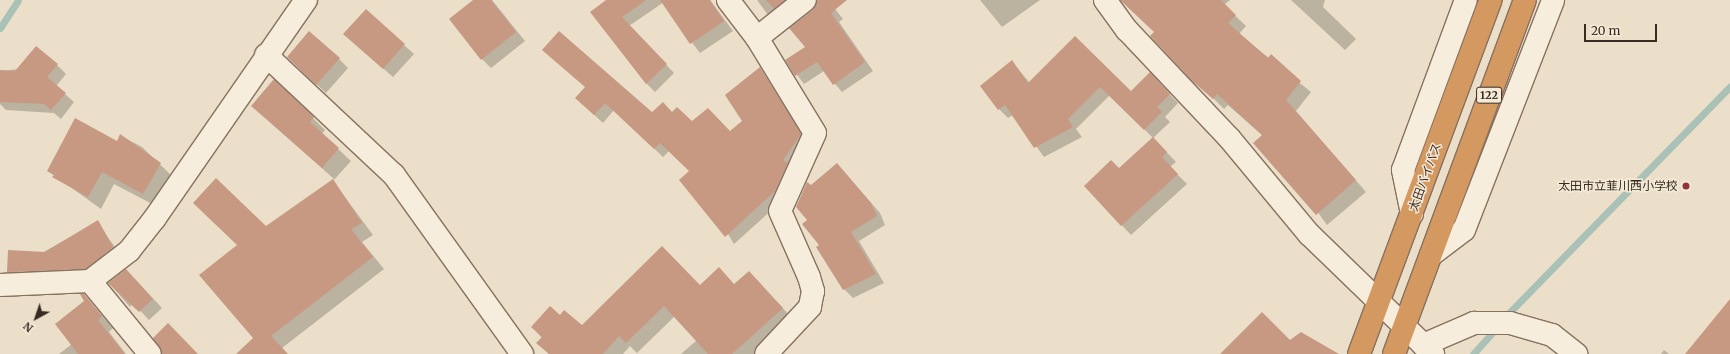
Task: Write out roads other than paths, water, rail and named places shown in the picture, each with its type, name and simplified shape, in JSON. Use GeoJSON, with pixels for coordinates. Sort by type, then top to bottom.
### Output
{"type":"FeatureCollection","features":[{"type":"Feature","properties":{"kind":"highway","name":"太田バイパス"},"geometry":{"type":"LineString","coordinates":[[1359,354],[1491,0]]}},
{"type":"Feature","properties":{"kind":"highway","name":"122"},"geometry":{"type":"LineString","coordinates":[[1394,354],[1525,0]]}},
{"type":"Feature","properties":{"kind":"street"},"geometry":{"type":"LineString","coordinates":[[0,285],[90,281],[128,251],[155,218],[306,0]]}},
{"type":"Feature","properties":{"kind":"street"},"geometry":{"type":"LineString","coordinates":[[728,0],[757,38],[815,133],[780,211],[809,277],[813,291],[810,307],[766,354]]}},
{"type":"Feature","properties":{"kind":"street"},"geometry":{"type":"LineString","coordinates":[[757,38],[805,0]]}},
{"type":"Feature","properties":{"kind":"street"},"geometry":{"type":"LineString","coordinates":[[1105,0],[1127,30],[1230,139],[1309,234],[1378,303],[1428,349],[1474,323],[1510,323],[1552,335],[1576,354]]}},
{"type":"Feature","properties":{"kind":"street"},"geometry":{"type":"LineString","coordinates":[[1412,214],[1402,170],[1466,0]]}},
{"type":"Feature","properties":{"kind":"street"},"geometry":{"type":"LineString","coordinates":[[1431,255],[1464,230],[1553,0]]}},
{"type":"Feature","properties":{"kind":"street"},"geometry":{"type":"LineString","coordinates":[[266,56],[394,175],[522,354]]}},
{"type":"Feature","properties":{"kind":"street"},"geometry":{"type":"LineString","coordinates":[[90,281],[150,354]]}},
{"type":"Feature","properties":{"kind":"waterway"},"geometry":{"type":"LineString","coordinates":[[0,28],[18,0]]}},
{"type":"Feature","properties":{"kind":"waterway"},"geometry":{"type":"LineString","coordinates":[[1503,319],[1730,86]]}},
{"type":"Feature","properties":{"kind":"waterway"},"geometry":{"type":"LineString","coordinates":[[1473,354],[1497,327]]}},
{"type":"Feature","properties":{"kind":"place","name":"太田市立韮川西小学校"},"geometry":{"type":"Point","coordinates":[1686,186]}}]}
